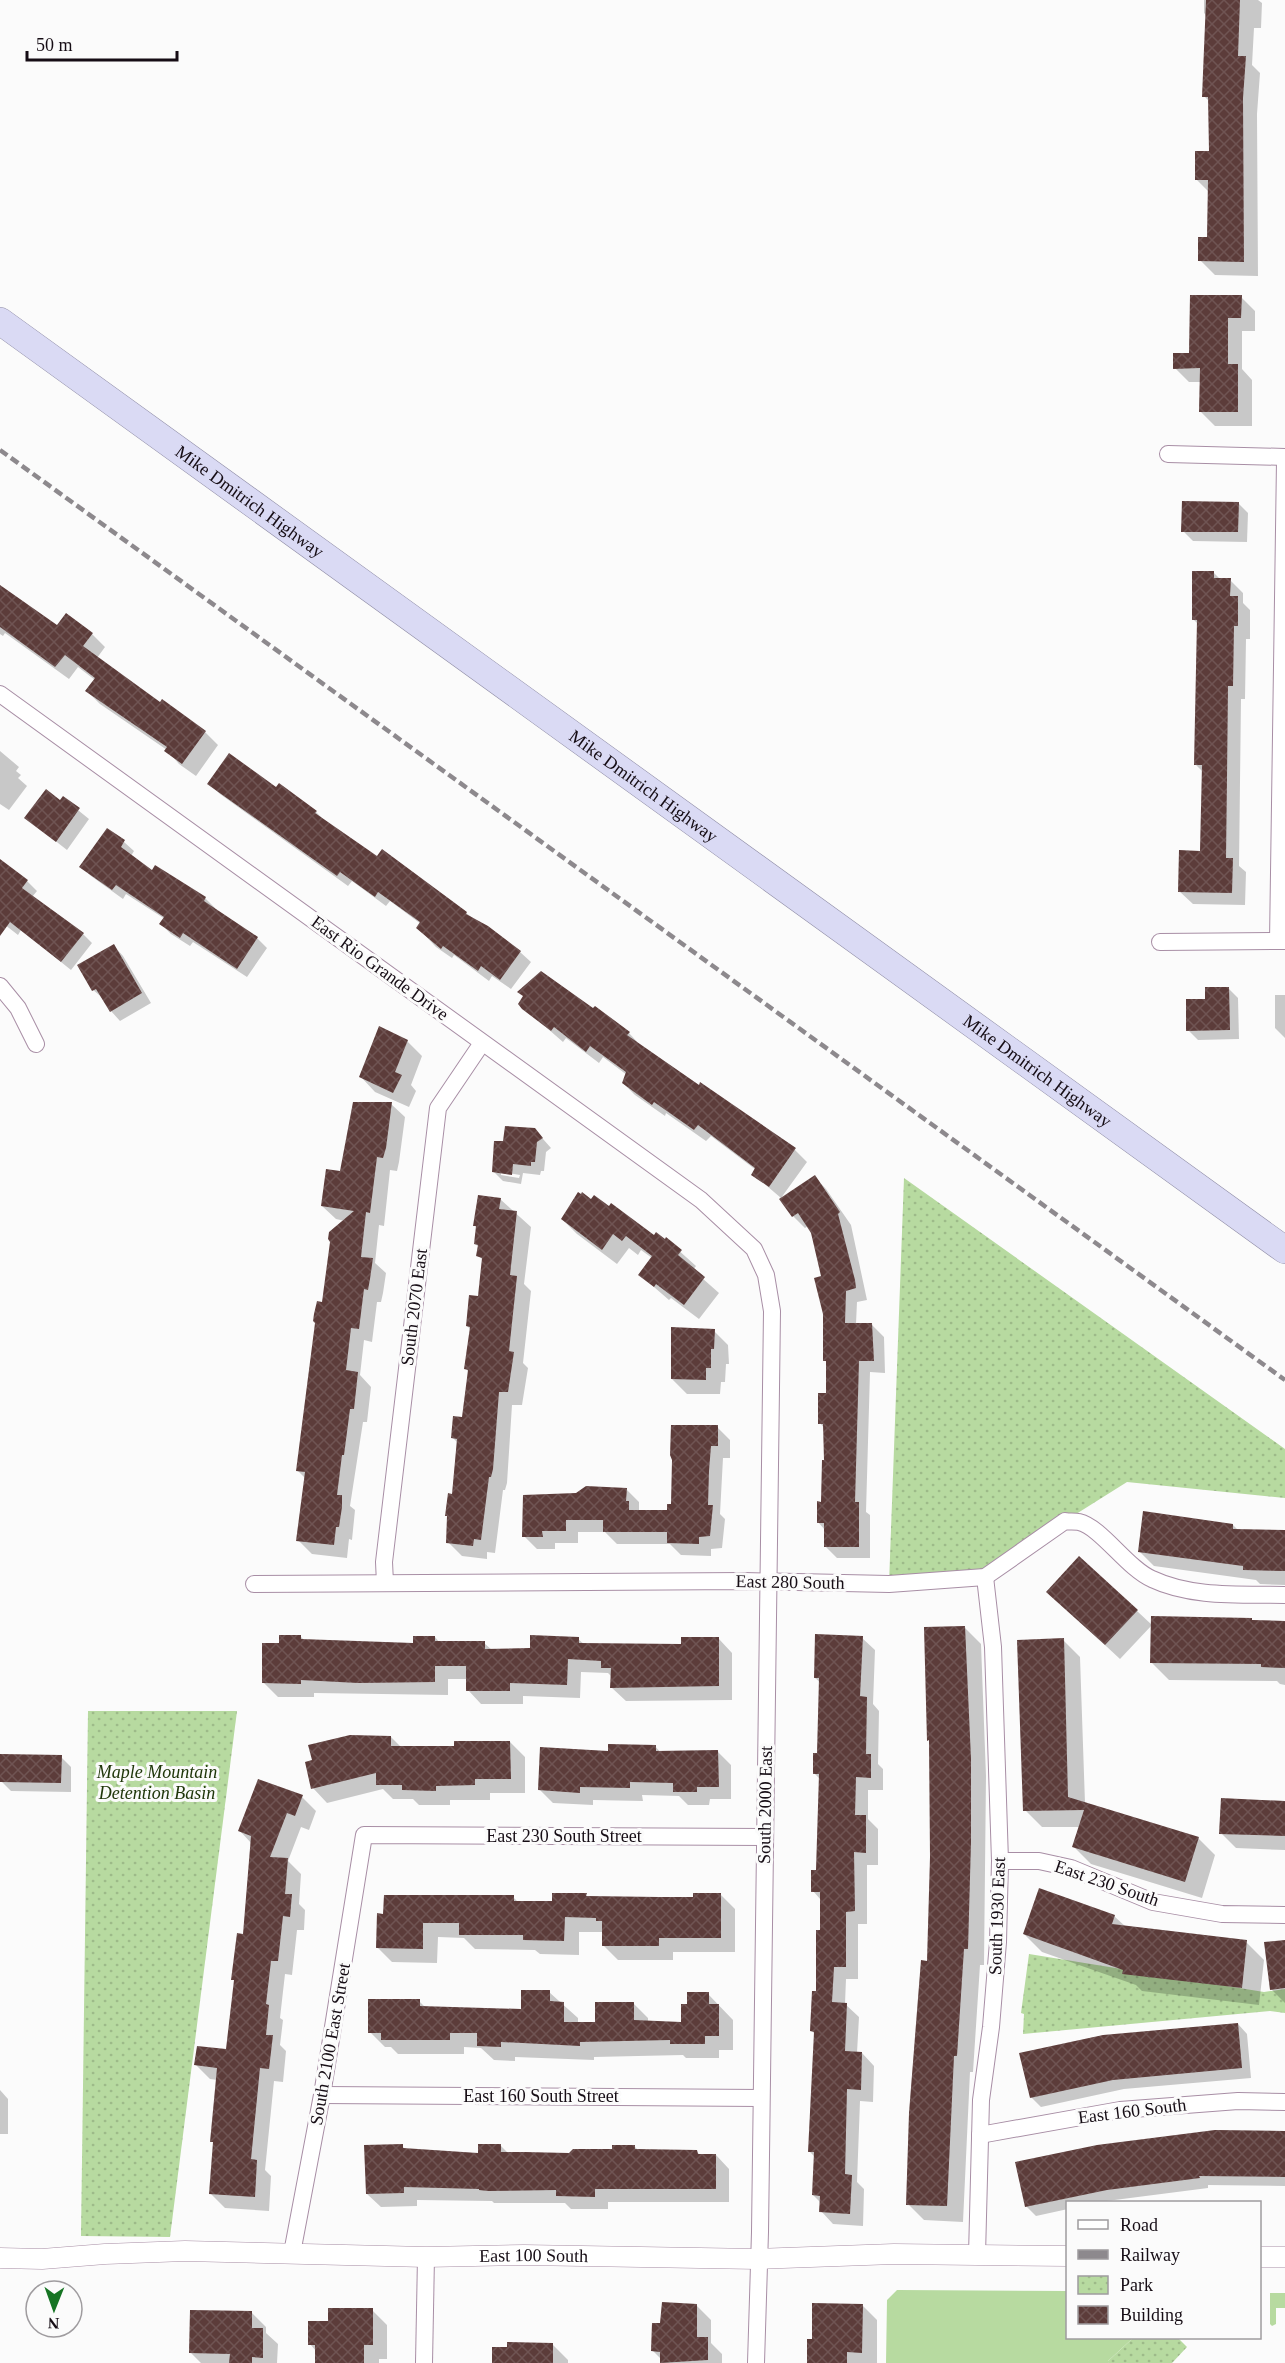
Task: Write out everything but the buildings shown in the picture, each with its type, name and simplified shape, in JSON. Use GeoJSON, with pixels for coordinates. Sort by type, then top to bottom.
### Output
{"type":"FeatureCollection","features":[{"type":"Feature","properties":{"kind":"highway","name":"Mike Dmitrich Highway"},"geometry":{"type":"LineString","coordinates":[[0,321],[1285,1250]]}},
{"type":"Feature","properties":{"kind":"street"},"geometry":{"type":"LineString","coordinates":[[1161,942],[1282,941],[1285,459],[1168,454]]}},
{"type":"Feature","properties":{"kind":"street","name":"East Rio Grande Drive"},"geometry":{"type":"LineString","coordinates":[[0,694],[701,1200],[754,1249]]}},
{"type":"Feature","properties":{"kind":"street"},"geometry":{"type":"LineString","coordinates":[[0,986],[18,1008],[36,1044]]}},
{"type":"Feature","properties":{"kind":"street","name":"South 2070 East"},"geometry":{"type":"LineString","coordinates":[[385,1583],[384,1562],[438,1108],[482,1043]]}},
{"type":"Feature","properties":{"kind":"street","name":"South 2000 East"},"geometry":{"type":"LineString","coordinates":[[754,1249],[766,1275],[772,1311],[756,2363]]}},
{"type":"Feature","properties":{"kind":"street"},"geometry":{"type":"LineString","coordinates":[[985,1577],[1065,1521],[1080,1522],[1150,1579],[1180,1589],[1235,1594],[1285,1595]]}},
{"type":"Feature","properties":{"kind":"street","name":"East 280 South"},"geometry":{"type":"LineString","coordinates":[[254,1584],[768,1581],[890,1584],[985,1577]]}},
{"type":"Feature","properties":{"kind":"street","name":"South 1930 East"},"geometry":{"type":"LineString","coordinates":[[977,2255],[981,2100],[991,2027],[997,1953],[1000,1861],[993,1647],[985,1577]]}},
{"type":"Feature","properties":{"kind":"street","name":"East 230 South Street"},"geometry":{"type":"LineString","coordinates":[[364,1835],[765,1837]]}},
{"type":"Feature","properties":{"kind":"street","name":"South 2100 East Street"},"geometry":{"type":"LineString","coordinates":[[292,2253],[322,2095],[364,1835]]}},
{"type":"Feature","properties":{"kind":"street","name":"East 230 South"},"geometry":{"type":"LineString","coordinates":[[1000,1861],[1039,1861],[1071,1868],[1153,1902],[1222,1914],[1285,1915]]}},
{"type":"Feature","properties":{"kind":"street","name":"East 160 South Street"},"geometry":{"type":"LineString","coordinates":[[322,2095],[761,2098]]}},
{"type":"Feature","properties":{"kind":"street","name":"East 160 South"},"geometry":{"type":"LineString","coordinates":[[980,2135],[1120,2110],[1238,2101],[1285,2102]]}},
{"type":"Feature","properties":{"kind":"street","name":"East 100 South"},"geometry":{"type":"LineString","coordinates":[[0,2258],[42,2259],[185,2251],[426,2257],[524,2255],[758,2259],[894,2254],[1066,2256]]}},
{"type":"Feature","properties":{"kind":"street"},"geometry":{"type":"LineString","coordinates":[[424,2363],[426,2257]]}},
{"type":"Feature","properties":{"kind":"street"},"geometry":{"type":"LineString","coordinates":[[1261,2257],[1285,2257]]}},
{"type":"Feature","properties":{"kind":"green space"},"geometry":{"type":"Polygon","coordinates":[[[904,1178],[1285,1449],[1285,1498],[1127,1482],[1065,1521],[985,1577],[889,1584],[904,1178]]]}},
{"type":"Feature","properties":{"kind":"green space","name":"Maple Mountain Detention Basin"},"geometry":{"type":"Polygon","coordinates":[[[88,1711],[237,1711],[170,2237],[81,2236],[88,1711]]]}},
{"type":"Feature","properties":{"kind":"green space"},"geometry":{"type":"Polygon","coordinates":[[[1029,1954],[1264,1992],[1285,1989],[1285,2013],[1270,2011],[1023,2034],[1024,2014],[1021,2013],[1029,1954]]]}},
{"type":"Feature","properties":{"kind":"green space"},"geometry":{"type":"Polygon","coordinates":[[[897,2290],[1066,2291],[1066,2339],[1132,2339],[1108,2361],[1109,2363],[886,2363],[887,2300],[897,2290]]]}},
{"type":"Feature","properties":{"kind":"green space"},"geometry":{"type":"Polygon","coordinates":[[[1270,2293],[1285,2293],[1285,2308],[1276,2308],[1276,2324],[1272,2326],[1270,2324],[1270,2293]]]}},
{"type":"Feature","properties":{"kind":"green space"},"geometry":{"type":"Polygon","coordinates":[[[1132,2339],[1179,2339],[1187,2347],[1172,2363],[1107,2362],[1132,2339]]]}},
{"type":"Feature","properties":{"kind":"railway"},"geometry":{"type":"LineString","coordinates":[[0,450],[1285,1380]]}}]}
